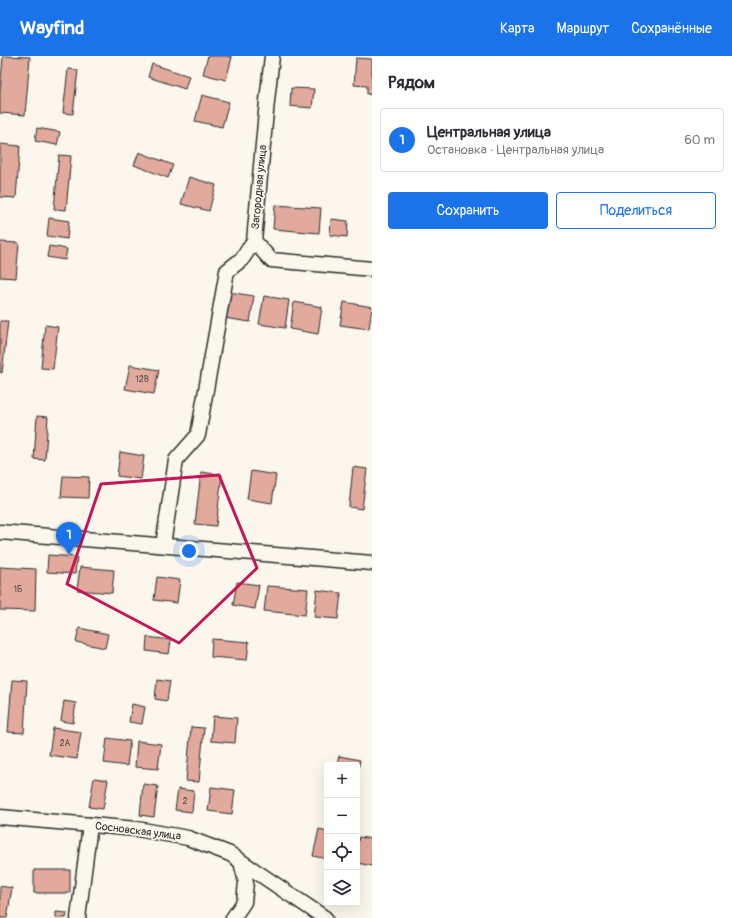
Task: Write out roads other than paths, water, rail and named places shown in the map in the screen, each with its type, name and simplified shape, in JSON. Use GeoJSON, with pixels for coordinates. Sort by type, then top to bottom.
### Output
{"type":"FeatureCollection","features":[{"type":"Feature","properties":{"kind":"street","name":"Загородная улица"},"geometry":{"type":"LineString","coordinates":[[272,56],[254,242],[272,260],[372,269]]}},
{"type":"Feature","properties":{"kind":"street"},"geometry":{"type":"LineString","coordinates":[[163,545],[176,460],[198,435],[226,271],[242,259],[254,242]]}},
{"type":"Feature","properties":{"kind":"street"},"geometry":{"type":"LineString","coordinates":[[0,532],[372,563]]}},
{"type":"Feature","properties":{"kind":"street","name":"Сосновская улица"},"geometry":{"type":"LineString","coordinates":[[0,817],[137,829],[188,838],[230,854],[325,918]]}},
{"type":"Feature","properties":{"kind":"street"},"geometry":{"type":"LineString","coordinates":[[78,918],[90,826]]}},
{"type":"Feature","properties":{"kind":"street"},"geometry":{"type":"LineString","coordinates":[[233,918],[244,902],[246,882],[241,862]]}},
{"type":"Feature","properties":{"kind":"place","name":"Центральная улица"},"geometry":{"type":"Point","coordinates":[69,555]}}]}
